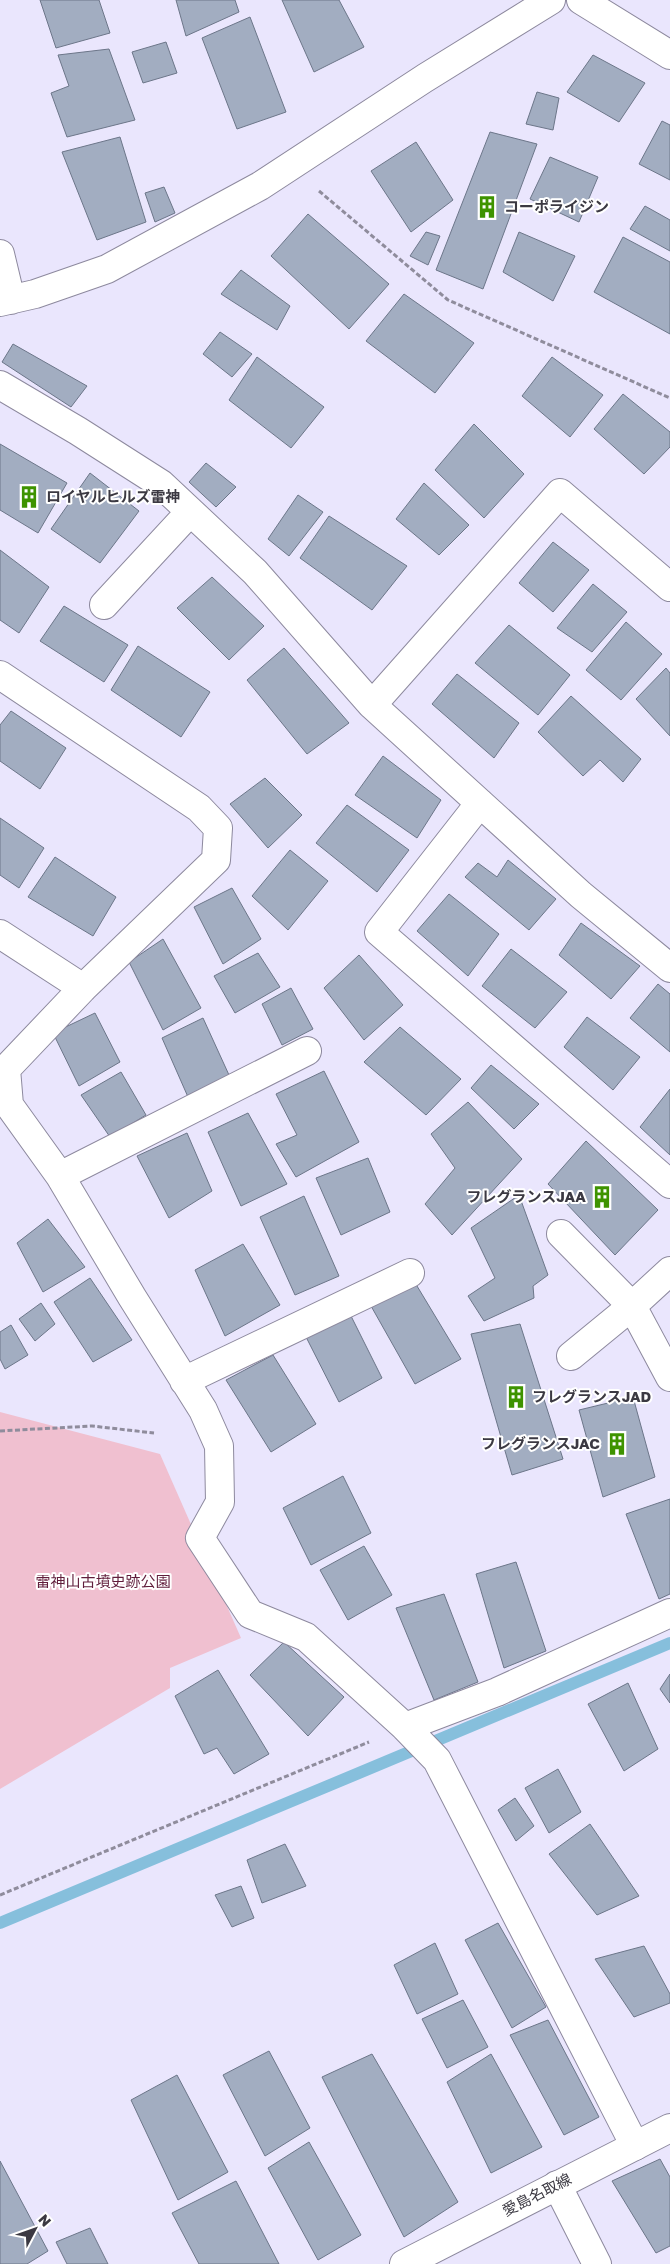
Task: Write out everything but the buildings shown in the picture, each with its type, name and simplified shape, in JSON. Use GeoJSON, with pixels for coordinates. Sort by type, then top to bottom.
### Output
{"type":"FeatureCollection","features":[{"type":"Feature","properties":{"kind":"street"},"geometry":{"type":"LineString","coordinates":[[0,254],[5,301],[35,294],[107,269],[260,186],[425,78],[551,0]]}},
{"type":"Feature","properties":{"kind":"street"},"geometry":{"type":"LineString","coordinates":[[581,0],[670,56]]}},
{"type":"Feature","properties":{"kind":"street"},"geometry":{"type":"LineString","coordinates":[[0,385],[78,431],[161,484],[255,572],[372,705],[581,895],[670,968]]}},
{"type":"Feature","properties":{"kind":"street"},"geometry":{"type":"LineString","coordinates":[[372,705],[560,493],[670,587]]}},
{"type":"Feature","properties":{"kind":"street"},"geometry":{"type":"LineString","coordinates":[[104,605],[190,512]]}},
{"type":"Feature","properties":{"kind":"street"},"geometry":{"type":"LineString","coordinates":[[0,675],[199,808],[218,828],[216,860],[83,988],[6,1069],[11,1121],[60,1176],[203,1410],[219,1446],[220,1502],[200,1538],[250,1614],[306,1637],[411,1732],[437,1760],[635,2146]]}},
{"type":"Feature","properties":{"kind":"street"},"geometry":{"type":"LineString","coordinates":[[480,803],[379,932],[670,1184]]}},
{"type":"Feature","properties":{"kind":"street"},"geometry":{"type":"LineString","coordinates":[[0,934],[83,988]]}},
{"type":"Feature","properties":{"kind":"street"},"geometry":{"type":"LineString","coordinates":[[60,1176],[306,1051]]}},
{"type":"Feature","properties":{"kind":"street"},"geometry":{"type":"LineString","coordinates":[[561,1234],[632,1306],[670,1377]]}},
{"type":"Feature","properties":{"kind":"street"},"geometry":{"type":"LineString","coordinates":[[571,1356],[632,1306],[670,1270]]}},
{"type":"Feature","properties":{"kind":"street"},"geometry":{"type":"LineString","coordinates":[[184,1381],[410,1273]]}},
{"type":"Feature","properties":{"kind":"street"},"geometry":{"type":"LineString","coordinates":[[411,1732],[670,1613]]}},
{"type":"Feature","properties":{"kind":"street","name":"愛島名取線"},"geometry":{"type":"LineString","coordinates":[[404,2264],[670,2128]]}},
{"type":"Feature","properties":{"kind":"street"},"geometry":{"type":"LineString","coordinates":[[557,2185],[597,2264]]}},
{"type":"Feature","properties":{"kind":"path"},"geometry":{"type":"LineString","coordinates":[[290,167],[448,300],[670,398]]}},
{"type":"Feature","properties":{"kind":"path"},"geometry":{"type":"LineString","coordinates":[[0,1431],[92,1426],[154,1433]]}},
{"type":"Feature","properties":{"kind":"path"},"geometry":{"type":"LineString","coordinates":[[0,1895],[411,1732]]}},
{"type":"Feature","properties":{"kind":"green space","name":"雷神山古墳史跡公園"},"geometry":{"type":"Polygon","coordinates":[[[0,1412],[160,1454],[241,1638],[170,1668],[170,1688],[0,1789],[0,1412]]]}},
{"type":"Feature","properties":{"kind":"waterway"},"geometry":{"type":"LineString","coordinates":[[0,1923],[670,1643]]}},
{"type":"Feature","properties":{"kind":"place","name":"コーポライジン"},"geometry":{"type":"Point","coordinates":[487,207]}},
{"type":"Feature","properties":{"kind":"place","name":"ロイヤルヒルズ雷神"},"geometry":{"type":"Point","coordinates":[29,497]}},
{"type":"Feature","properties":{"kind":"place","name":"フレグランスJAA"},"geometry":{"type":"Point","coordinates":[602,1197]}},
{"type":"Feature","properties":{"kind":"place","name":"フレグランスJAD"},"geometry":{"type":"Point","coordinates":[516,1397]}},
{"type":"Feature","properties":{"kind":"place","name":"フレグランスJAC"},"geometry":{"type":"Point","coordinates":[617,1444]}}]}
